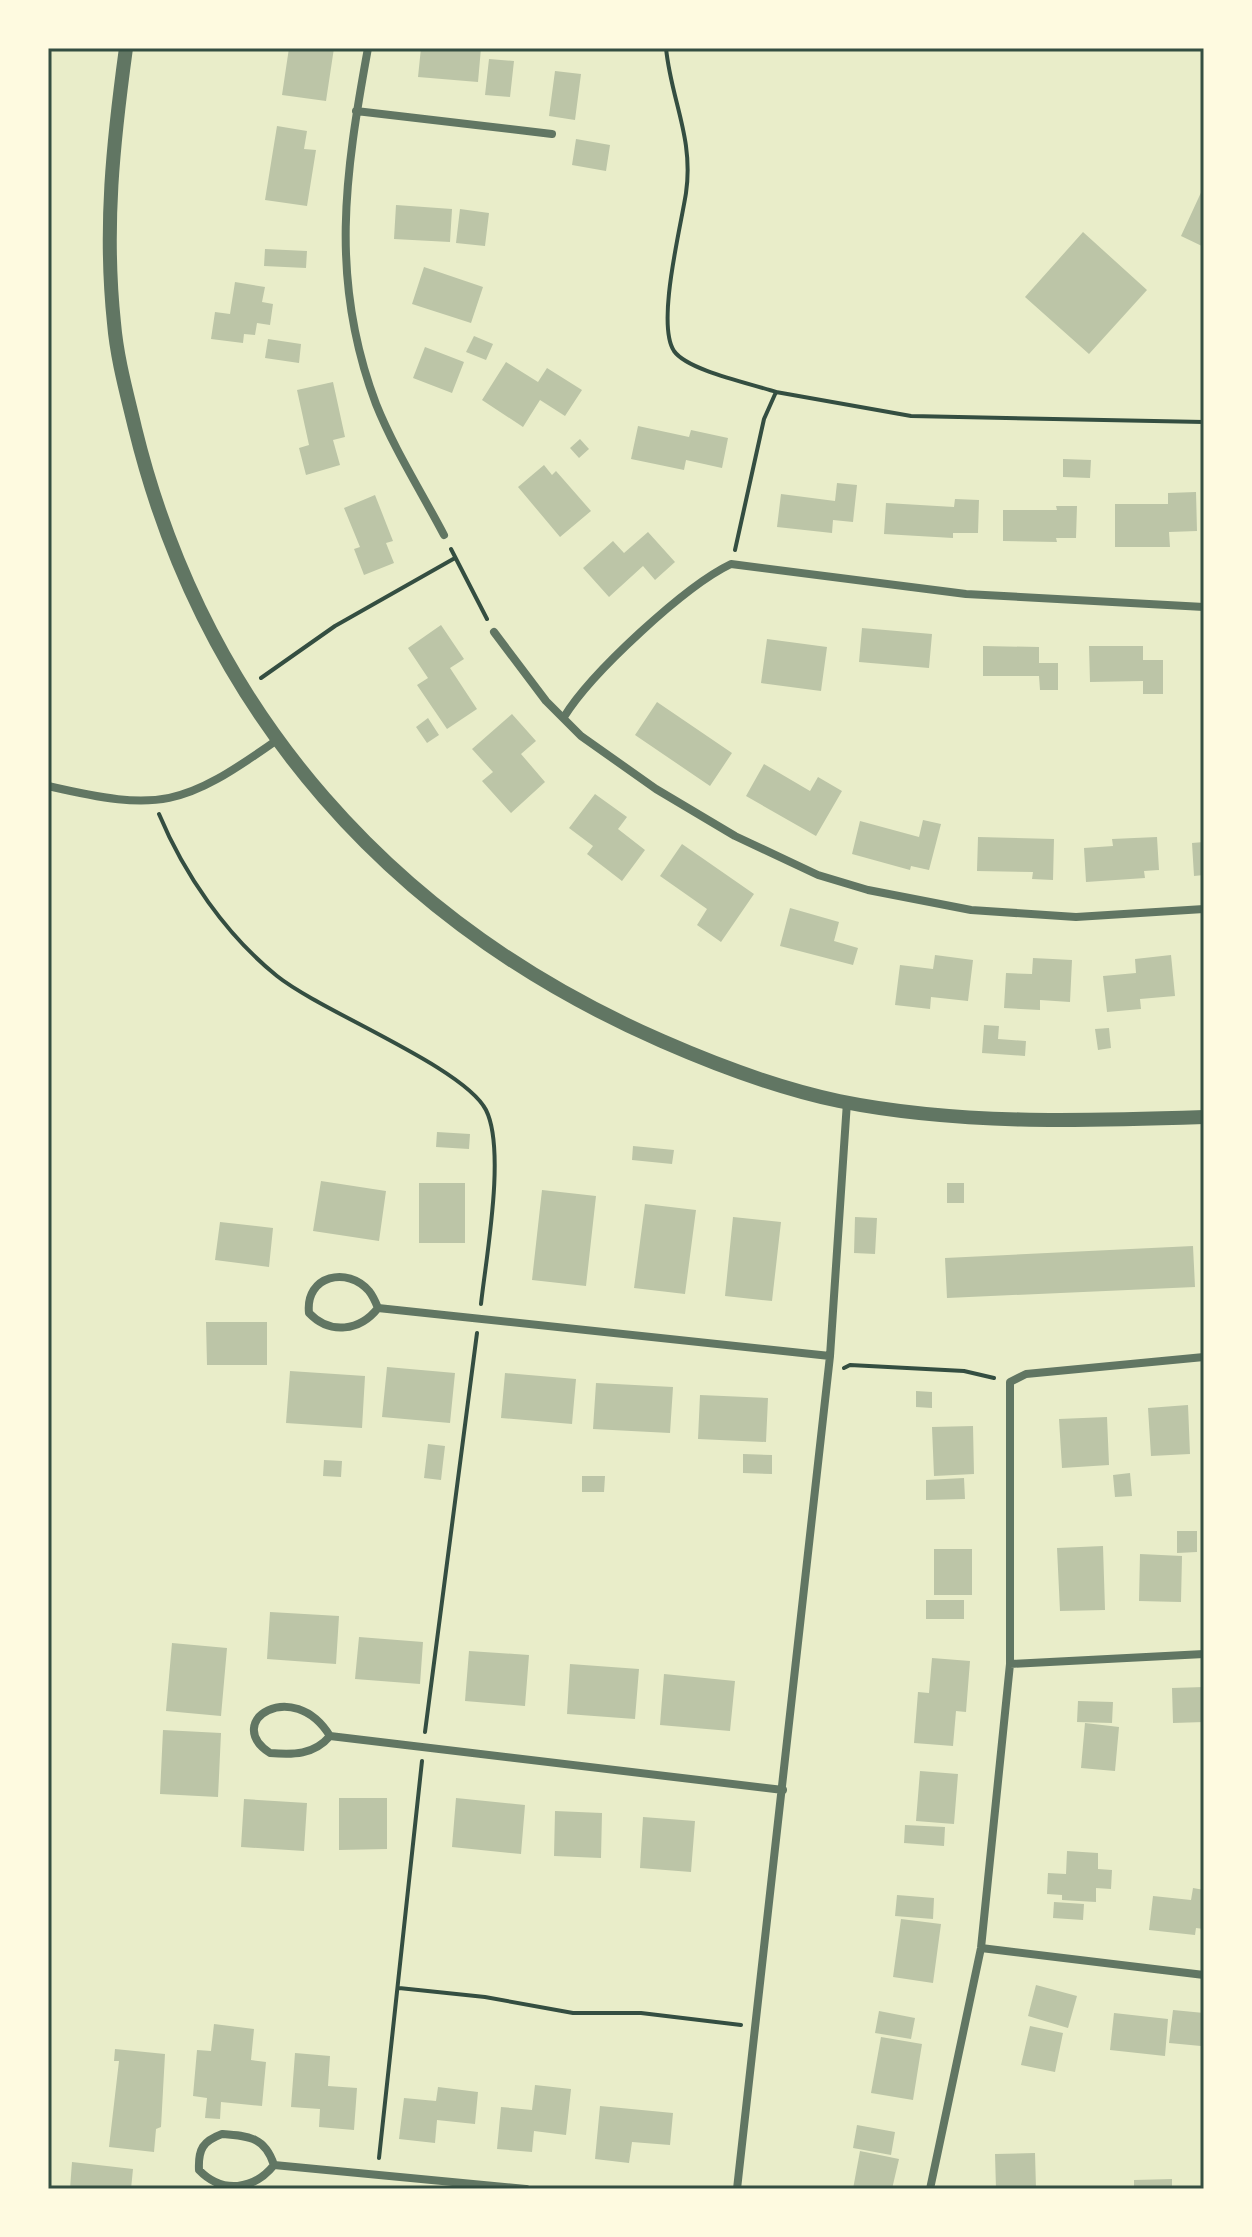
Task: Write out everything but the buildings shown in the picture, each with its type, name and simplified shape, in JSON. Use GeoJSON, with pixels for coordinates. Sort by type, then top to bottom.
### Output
{"type":"FeatureCollection","features":[{"type":"Feature","properties":{"kind":"street"},"geometry":{"type":"LineString","coordinates":[[126,48],[109,185],[107,234],[114,328],[149,483],[185,580],[243,691],[299,770],[357,833],[447,916],[524,971],[607,1017],[732,1071],[847,1102],[974,1116],[1204,1117]]}},
{"type":"Feature","properties":{"kind":"street"},"geometry":{"type":"LineString","coordinates":[[368,48],[346,170],[344,244],[356,342],[377,406],[444,535]]}},
{"type":"Feature","properties":{"kind":"street"},"geometry":{"type":"LineString","coordinates":[[356,111],[552,134]]}},
{"type":"Feature","properties":{"kind":"street"},"geometry":{"type":"LineString","coordinates":[[564,717],[580,690],[705,576],[731,564],[966,594],[1204,607]]}},
{"type":"Feature","properties":{"kind":"street"},"geometry":{"type":"LineString","coordinates":[[494,632],[546,701],[581,736],[656,789],[735,836],[818,875],[868,890],[971,910],[1076,917],[1204,909]]}},
{"type":"Feature","properties":{"kind":"street"},"geometry":{"type":"LineString","coordinates":[[48,786],[131,803],[174,799],[221,779],[277,740]]}},
{"type":"Feature","properties":{"kind":"street"},"geometry":{"type":"LineString","coordinates":[[737,2189],[828,1377],[847,1102]]}},
{"type":"Feature","properties":{"kind":"street"},"geometry":{"type":"LineString","coordinates":[[329,1278],[350,1280],[369,1290],[378,1308],[369,1320],[348,1329],[323,1326],[309,1313],[308,1298],[315,1285],[329,1278]]}},
{"type":"Feature","properties":{"kind":"street"},"geometry":{"type":"LineString","coordinates":[[378,1308],[830,1356]]}},
{"type":"Feature","properties":{"kind":"street"},"geometry":{"type":"LineString","coordinates":[[930,2189],[981,1948],[1010,1664],[1010,1382],[1026,1374],[1204,1357]]}},
{"type":"Feature","properties":{"kind":"street"},"geometry":{"type":"LineString","coordinates":[[1010,1664],[1204,1654]]}},
{"type":"Feature","properties":{"kind":"street"},"geometry":{"type":"LineString","coordinates":[[275,1706],[302,1709],[320,1719],[330,1736],[324,1743],[298,1755],[270,1753],[255,1738],[254,1726],[261,1712],[275,1706]]}},
{"type":"Feature","properties":{"kind":"street"},"geometry":{"type":"LineString","coordinates":[[330,1736],[783,1790]]}},
{"type":"Feature","properties":{"kind":"street"},"geometry":{"type":"LineString","coordinates":[[981,1948],[1204,1975]]}},
{"type":"Feature","properties":{"kind":"street"},"geometry":{"type":"LineString","coordinates":[[222,2134],[255,2137],[268,2148],[274,2165],[262,2180],[243,2185],[214,2183],[199,2170],[198,2153],[207,2140],[222,2134]]}},
{"type":"Feature","properties":{"kind":"street"},"geometry":{"type":"LineString","coordinates":[[274,2165],[526,2189]]}},
{"type":"Feature","properties":{"kind":"path"},"geometry":{"type":"LineString","coordinates":[[666,48],[689,152],[670,287],[669,329],[674,351],[689,363],[776,392],[911,416],[981,420],[1204,422]]}},
{"type":"Feature","properties":{"kind":"path"},"geometry":{"type":"LineString","coordinates":[[731,564],[764,419],[776,392]]}},
{"type":"Feature","properties":{"kind":"path"},"geometry":{"type":"LineString","coordinates":[[444,535],[494,632]]}},
{"type":"Feature","properties":{"kind":"path"},"geometry":{"type":"LineString","coordinates":[[243,691],[335,626],[455,558]]}},
{"type":"Feature","properties":{"kind":"path"},"geometry":{"type":"LineString","coordinates":[[154,801],[174,849],[224,922],[276,976],[464,1087],[486,1109],[495,1141],[479,1319],[423,1748],[377,2175]]}},
{"type":"Feature","properties":{"kind":"path"},"geometry":{"type":"LineString","coordinates":[[828,1377],[850,1365],[964,1371],[1010,1382]]}},
{"type":"Feature","properties":{"kind":"path"},"geometry":{"type":"LineString","coordinates":[[399,1988],[485,1997],[573,2013],[641,2013],[756,2027]]}}]}
